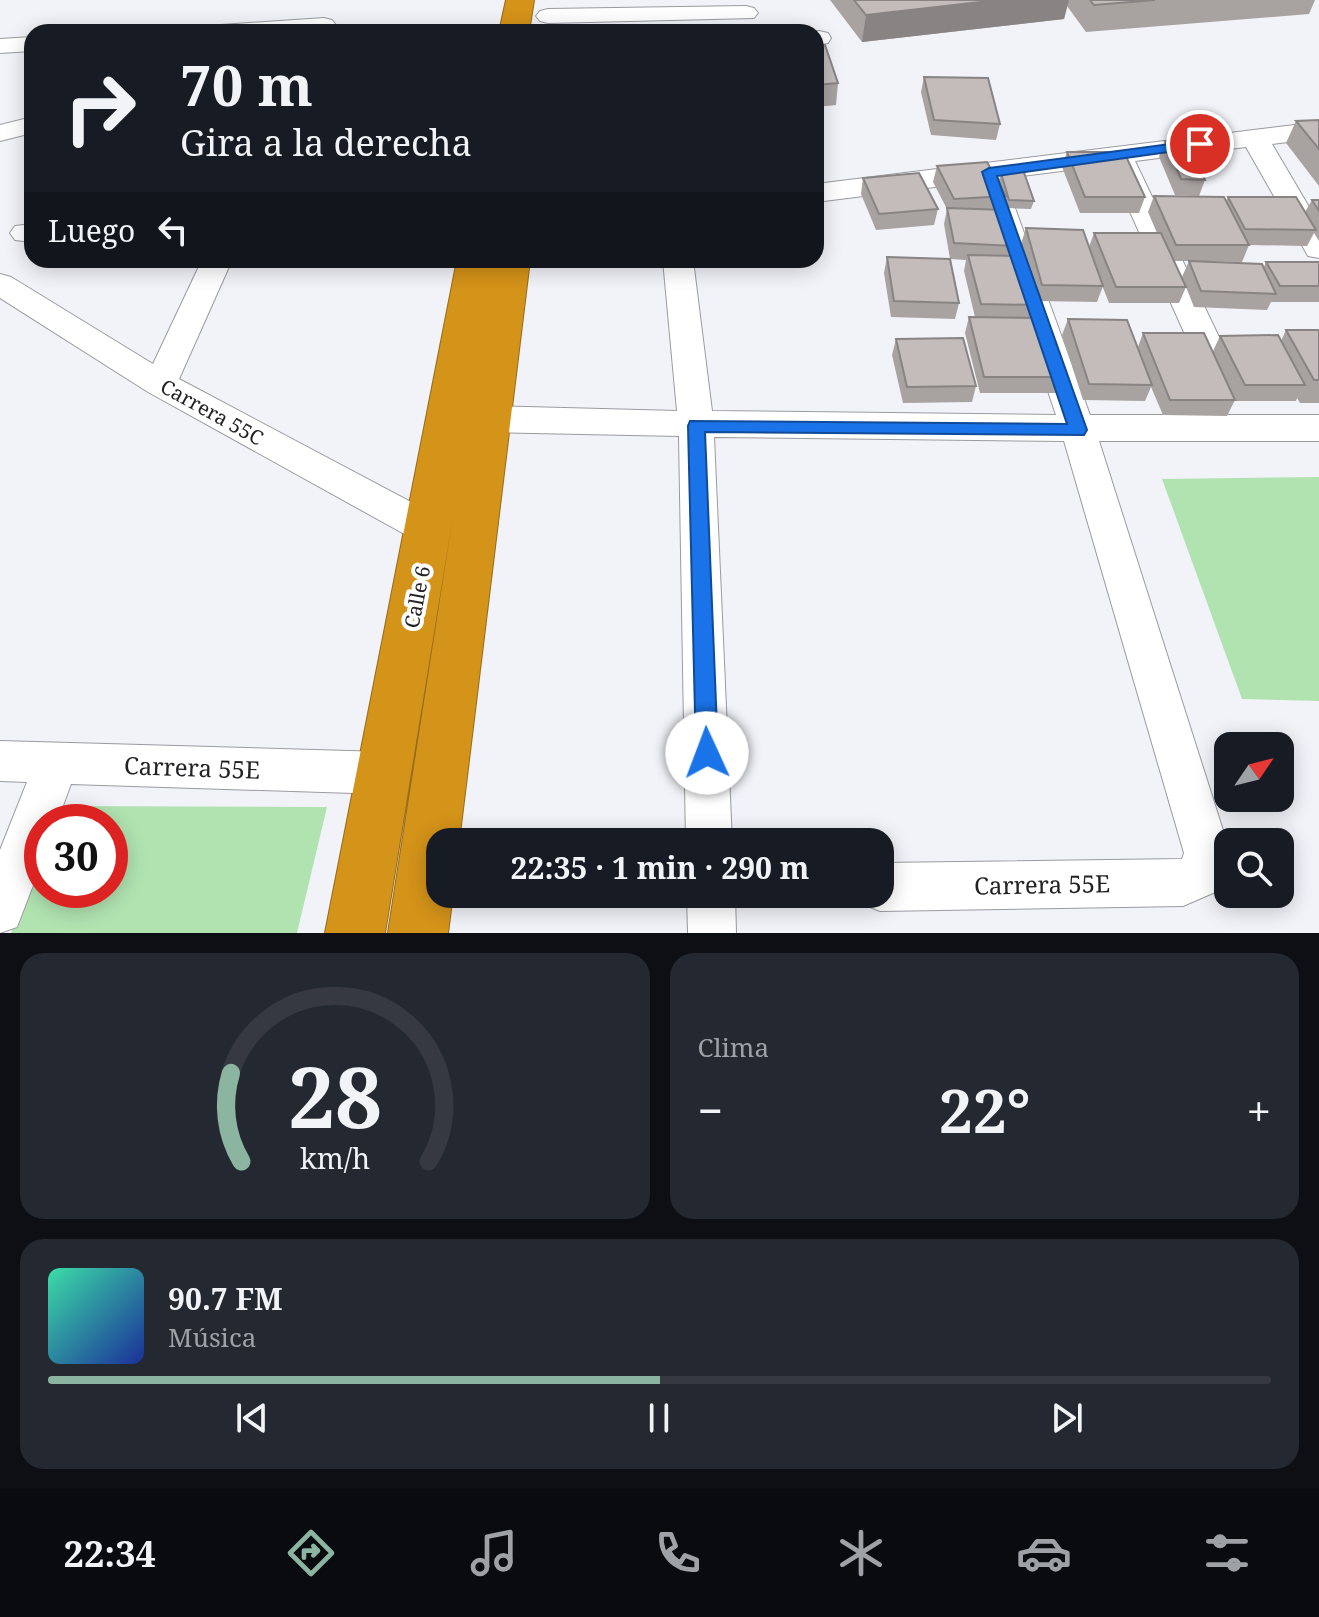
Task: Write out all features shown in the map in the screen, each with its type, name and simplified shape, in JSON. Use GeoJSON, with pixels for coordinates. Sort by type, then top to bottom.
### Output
{"type":"FeatureCollection","features":[{"type":"Feature","properties":{"kind":"highway"},"geometry":{"type":"LineString","coordinates":[[516,24],[520,0]]}},
{"type":"Feature","properties":{"kind":"highway","name":"Calle 6"},"geometry":{"type":"LineString","coordinates":[[355,933],[430,530],[475,268]]}},
{"type":"Feature","properties":{"kind":"highway"},"geometry":{"type":"LineString","coordinates":[[418,933],[486,419],[510,268]]}},
{"type":"Feature","properties":{"kind":"street"},"geometry":{"type":"LineString","coordinates":[[324,24],[335,0]]}},
{"type":"Feature","properties":{"kind":"street"},"geometry":{"type":"LineString","coordinates":[[548,16],[746,13]]}},
{"type":"Feature","properties":{"kind":"street"},"geometry":{"type":"LineString","coordinates":[[0,46],[24,44]]}},
{"type":"Feature","properties":{"kind":"street"},"geometry":{"type":"LineString","coordinates":[[1,136],[24,128]]}},
{"type":"Feature","properties":{"kind":"street"},"geometry":{"type":"LineString","coordinates":[[824,192],[1319,130]]}},
{"type":"Feature","properties":{"kind":"street"},"geometry":{"type":"LineString","coordinates":[[1254,137],[1319,249]]}},
{"type":"Feature","properties":{"kind":"street"},"geometry":{"type":"LineString","coordinates":[[1119,155],[1245,428]]}},
{"type":"Feature","properties":{"kind":"street"},"geometry":{"type":"LineString","coordinates":[[989,172],[1078,430]]}},
{"type":"Feature","properties":{"kind":"street"},"geometry":{"type":"LineString","coordinates":[[160,384],[213,268]]}},
{"type":"Feature","properties":{"kind":"street"},"geometry":{"type":"LineString","coordinates":[[679,268],[696,426],[709,828]]}},
{"type":"Feature","properties":{"kind":"street","name":"Carrera 55C"},"geometry":{"type":"LineString","coordinates":[[0,284],[160,384],[430,530]]}},
{"type":"Feature","properties":{"kind":"street"},"geometry":{"type":"LineString","coordinates":[[486,419],[696,426],[1078,430],[1319,428]]}},
{"type":"Feature","properties":{"kind":"street","name":"Carrera 55E"},"geometry":{"type":"LineString","coordinates":[[894,887],[1183,883],[1203,874],[1207,853],[1078,430]]}},
{"type":"Feature","properties":{"kind":"street","name":"Carrera 55E"},"geometry":{"type":"LineString","coordinates":[[0,761],[384,773]]}},
{"type":"Feature","properties":{"kind":"street"},"geometry":{"type":"LineString","coordinates":[[0,910],[57,763]]}},
{"type":"Feature","properties":{"kind":"street"},"geometry":{"type":"LineString","coordinates":[[711,908],[712,933]]}},
{"type":"Feature","properties":{"kind":"green space"},"geometry":{"type":"Polygon","coordinates":[[[1319,477],[1319,701],[1242,699],[1162,479],[1319,477]]]}},
{"type":"Feature","properties":{"kind":"green space"},"geometry":{"type":"Polygon","coordinates":[[[128,806],[327,807],[297,933],[11,933],[24,899],[24,908],[128,908],[128,806]]]}},
{"type":"Feature","properties":{"kind":"building"},"geometry":{"type":"Polygon","coordinates":[[[854,0],[998,0],[866,15],[854,0]]]}},
{"type":"Feature","properties":{"kind":"building"},"geometry":{"type":"Polygon","coordinates":[[[1090,0],[1155,0],[1094,5],[1090,0]]]}},
{"type":"Feature","properties":{"kind":"building"},"geometry":{"type":"Polygon","coordinates":[[[825,45],[838,83],[824,84],[825,45]]]}},
{"type":"Feature","properties":{"kind":"building"},"geometry":{"type":"Polygon","coordinates":[[[924,77],[988,78],[1000,124],[934,120],[924,77]]]}},
{"type":"Feature","properties":{"kind":"building"},"geometry":{"type":"Polygon","coordinates":[[[1319,120],[1319,149],[1296,121],[1319,120]]]}},
{"type":"Feature","properties":{"kind":"building"},"geometry":{"type":"Polygon","coordinates":[[[1165,141],[1188,142],[1205,180],[1181,179],[1165,141]]]}},
{"type":"Feature","properties":{"kind":"building"},"geometry":{"type":"Polygon","coordinates":[[[1067,152],[1124,152],[1145,197],[1085,197],[1067,152]]]}},
{"type":"Feature","properties":{"kind":"building"},"geometry":{"type":"Polygon","coordinates":[[[987,162],[1006,196],[954,199],[937,166],[987,162]]]}},
{"type":"Feature","properties":{"kind":"building"},"geometry":{"type":"Polygon","coordinates":[[[1021,164],[1034,201],[1009,200],[1001,173],[1021,164]]]}},
{"type":"Feature","properties":{"kind":"building"},"geometry":{"type":"Polygon","coordinates":[[[919,173],[938,209],[879,214],[863,178],[919,173]]]}},
{"type":"Feature","properties":{"kind":"building"},"geometry":{"type":"Polygon","coordinates":[[[1154,196],[1224,197],[1249,245],[1176,245],[1154,196]]]}},
{"type":"Feature","properties":{"kind":"building"},"geometry":{"type":"Polygon","coordinates":[[[1228,197],[1296,197],[1316,230],[1245,229],[1228,197]]]}},
{"type":"Feature","properties":{"kind":"building"},"geometry":{"type":"Polygon","coordinates":[[[947,208],[1005,210],[1014,246],[954,243],[947,208]]]}},
{"type":"Feature","properties":{"kind":"building"},"geometry":{"type":"Polygon","coordinates":[[[1026,228],[1083,230],[1103,286],[1042,285],[1026,228]]]}},
{"type":"Feature","properties":{"kind":"building"},"geometry":{"type":"Polygon","coordinates":[[[1094,233],[1161,233],[1186,287],[1116,287],[1094,233]]]}},
{"type":"Feature","properties":{"kind":"building"},"geometry":{"type":"Polygon","coordinates":[[[968,255],[1023,256],[1039,305],[981,304],[968,255]]]}},
{"type":"Feature","properties":{"kind":"building"},"geometry":{"type":"Polygon","coordinates":[[[887,257],[950,259],[959,303],[894,301],[887,257]]]}},
{"type":"Feature","properties":{"kind":"building"},"geometry":{"type":"Polygon","coordinates":[[[1189,261],[1262,264],[1276,294],[1201,291],[1189,261]]]}},
{"type":"Feature","properties":{"kind":"building"},"geometry":{"type":"Polygon","coordinates":[[[1266,262],[1319,262],[1319,286],[1280,286],[1266,262]]]}},
{"type":"Feature","properties":{"kind":"building"},"geometry":{"type":"Polygon","coordinates":[[[969,317],[1044,318],[1064,377],[984,377],[969,317]]]}},
{"type":"Feature","properties":{"kind":"building"},"geometry":{"type":"Polygon","coordinates":[[[1068,319],[1127,320],[1152,385],[1089,384],[1068,319]]]}},
{"type":"Feature","properties":{"kind":"building"},"geometry":{"type":"Polygon","coordinates":[[[1286,330],[1319,330],[1319,380],[1314,380],[1286,330]]]}},
{"type":"Feature","properties":{"kind":"building"},"geometry":{"type":"Polygon","coordinates":[[[1143,333],[1204,333],[1235,400],[1170,400],[1143,333]]]}},
{"type":"Feature","properties":{"kind":"building"},"geometry":{"type":"Polygon","coordinates":[[[1278,335],[1305,385],[1245,385],[1220,336],[1278,335]]]}},
{"type":"Feature","properties":{"kind":"building"},"geometry":{"type":"Polygon","coordinates":[[[963,338],[976,386],[907,387],[896,339],[963,338]]]}},
{"type":"Feature","properties":{"kind":"route"},"geometry":{"type":"LineString","coordinates":[[707,753],[696,426],[1078,430],[989,172],[1200,144]]}}]}
